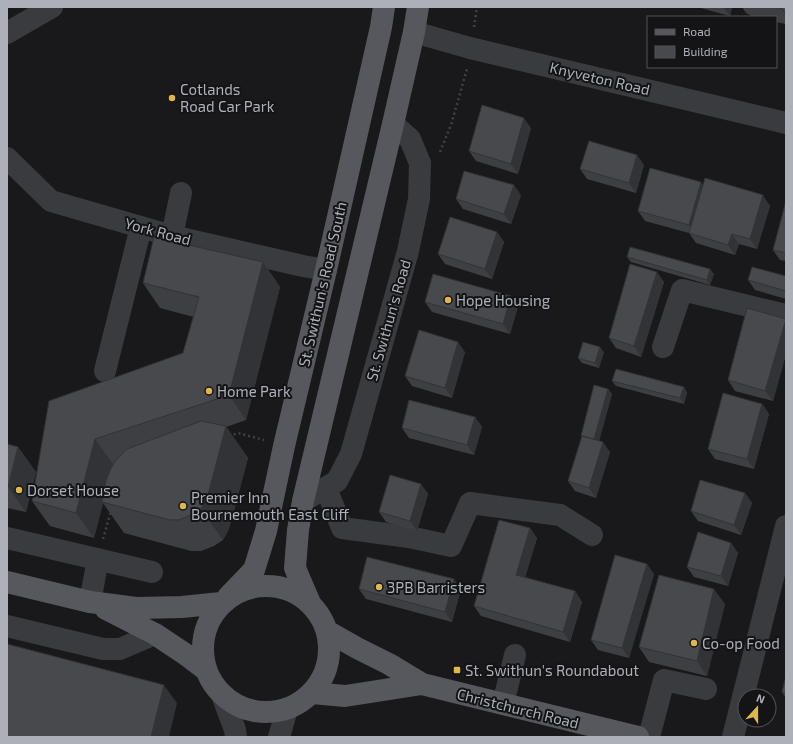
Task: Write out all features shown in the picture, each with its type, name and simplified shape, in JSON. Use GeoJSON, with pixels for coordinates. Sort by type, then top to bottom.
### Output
{"type":"FeatureCollection","features":[{"type":"Feature","properties":{"kind":"main road","name":"St. Swithun's Road South"},"geometry":{"type":"LineString","coordinates":[[224,600],[254,570],[266,531],[384,7]]}},
{"type":"Feature","properties":{"kind":"main road","name":"St. Swithun's Road South"},"geometry":{"type":"LineString","coordinates":[[310,603],[295,568],[298,530],[303,501],[393,124],[414,32],[418,7]]}},
{"type":"Feature","properties":{"kind":"main road"},"geometry":{"type":"LineString","coordinates":[[7,582],[90,602],[136,608],[182,607],[224,600],[244,589],[261,585],[279,586],[296,593],[310,603],[320,616],[327,631],[330,653],[324,674],[312,693],[287,709],[270,712],[253,711],[237,705],[222,695],[212,684],[206,670],[202,653],[203,635],[210,618],[224,600]]}},
{"type":"Feature","properties":{"kind":"main road"},"geometry":{"type":"LineString","coordinates":[[90,602],[155,634],[206,670]]}},
{"type":"Feature","properties":{"kind":"main road","name":"Christchurch Road"},"geometry":{"type":"LineString","coordinates":[[327,631],[422,684],[638,737]]}},
{"type":"Feature","properties":{"kind":"main road","name":"Christchurch Road"},"geometry":{"type":"LineString","coordinates":[[312,693],[345,696],[422,684]]}},
{"type":"Feature","properties":{"kind":"street"},"geometry":{"type":"LineString","coordinates":[[7,33],[45,9]]}},
{"type":"Feature","properties":{"kind":"street","name":"Knyveton Road"},"geometry":{"type":"LineString","coordinates":[[414,32],[470,48],[786,123]]}},
{"type":"Feature","properties":{"kind":"street","name":"St. Swithun's Road"},"geometry":{"type":"LineString","coordinates":[[303,501],[337,481],[351,454],[408,252],[419,199],[420,163],[410,138],[393,124]]}},
{"type":"Feature","properties":{"kind":"street","name":"York Road"},"geometry":{"type":"LineString","coordinates":[[7,158],[51,201],[172,236],[326,270]]}},
{"type":"Feature","properties":{"kind":"street"},"geometry":{"type":"LineString","coordinates":[[172,236],[181,193]]}},
{"type":"Feature","properties":{"kind":"street"},"geometry":{"type":"LineString","coordinates":[[106,371],[141,227]]}},
{"type":"Feature","properties":{"kind":"street"},"geometry":{"type":"LineString","coordinates":[[663,347],[682,290],[786,315]]}},
{"type":"Feature","properties":{"kind":"street"},"geometry":{"type":"LineString","coordinates":[[326,488],[342,528],[409,537],[451,546],[470,502],[560,515],[592,535]]}},
{"type":"Feature","properties":{"kind":"street"},"geometry":{"type":"LineString","coordinates":[[733,737],[786,526]]}},
{"type":"Feature","properties":{"kind":"street"},"geometry":{"type":"LineString","coordinates":[[7,538],[152,572]]}},
{"type":"Feature","properties":{"kind":"street"},"geometry":{"type":"LineString","coordinates":[[90,602],[98,559]]}},
{"type":"Feature","properties":{"kind":"street"},"geometry":{"type":"LineString","coordinates":[[7,626],[103,649],[120,649],[155,634]]}},
{"type":"Feature","properties":{"kind":"street"},"geometry":{"type":"LineString","coordinates":[[503,704],[515,655]]}},
{"type":"Feature","properties":{"kind":"street"},"geometry":{"type":"LineString","coordinates":[[648,737],[664,680],[706,689]]}},
{"type":"Feature","properties":{"kind":"street"},"geometry":{"type":"LineString","coordinates":[[222,695],[236,730],[236,737]]}},
{"type":"Feature","properties":{"kind":"street"},"geometry":{"type":"LineString","coordinates":[[279,737],[287,709]]}},
{"type":"Feature","properties":{"kind":"path"},"geometry":{"type":"LineString","coordinates":[[438,158],[451,125],[466,73],[477,7]]}},
{"type":"Feature","properties":{"kind":"path"},"geometry":{"type":"LineString","coordinates":[[223,438],[238,432],[284,446]]}},
{"type":"Feature","properties":{"kind":"path"},"geometry":{"type":"LineString","coordinates":[[98,559],[112,507]]}},
{"type":"Feature","properties":{"kind":"building"},"geometry":{"type":"Polygon","coordinates":[[[777,7],[786,7],[786,16],[783,9],[777,7]]]}},
{"type":"Feature","properties":{"kind":"building"},"geometry":{"type":"Polygon","coordinates":[[[482,105],[524,118],[511,164],[469,151],[482,105]]]}},
{"type":"Feature","properties":{"kind":"building"},"geometry":{"type":"Polygon","coordinates":[[[589,141],[637,155],[629,183],[580,169],[589,141]]]}},
{"type":"Feature","properties":{"kind":"building"},"geometry":{"type":"Polygon","coordinates":[[[650,168],[701,182],[689,225],[638,211],[650,168]]]}},
{"type":"Feature","properties":{"kind":"building"},"geometry":{"type":"Polygon","coordinates":[[[464,171],[514,185],[504,214],[456,199],[464,171]]]}},
{"type":"Feature","properties":{"kind":"building"},"geometry":{"type":"Polygon","coordinates":[[[705,178],[763,195],[750,239],[732,234],[728,245],[689,233],[705,178]]]}},
{"type":"Feature","properties":{"kind":"building"},"geometry":{"type":"Polygon","coordinates":[[[786,201],[786,253],[773,250],[786,201]]]}},
{"type":"Feature","properties":{"kind":"building"},"geometry":{"type":"Polygon","coordinates":[[[450,217],[497,232],[485,269],[438,254],[450,217]]]}},
{"type":"Feature","properties":{"kind":"building"},"geometry":{"type":"Polygon","coordinates":[[[154,237],[263,262],[229,395],[95,439],[76,513],[32,501],[49,401],[183,353],[199,297],[143,283],[154,237]]]}},
{"type":"Feature","properties":{"kind":"building"},"geometry":{"type":"Polygon","coordinates":[[[630,247],[710,269],[707,280],[627,257],[630,247]]]}},
{"type":"Feature","properties":{"kind":"building"},"geometry":{"type":"Polygon","coordinates":[[[630,264],[657,272],[634,346],[609,338],[630,264]]]}},
{"type":"Feature","properties":{"kind":"building"},"geometry":{"type":"Polygon","coordinates":[[[752,267],[786,276],[786,291],[748,280],[752,267]]]}},
{"type":"Feature","properties":{"kind":"building"},"geometry":{"type":"Polygon","coordinates":[[[433,274],[511,296],[503,324],[425,302],[433,274]]]}},
{"type":"Feature","properties":{"kind":"building"},"geometry":{"type":"Polygon","coordinates":[[[747,308],[786,319],[765,391],[728,380],[747,308]]]}},
{"type":"Feature","properties":{"kind":"building"},"geometry":{"type":"Polygon","coordinates":[[[419,330],[458,342],[445,388],[405,376],[419,330]]]}},
{"type":"Feature","properties":{"kind":"building"},"geometry":{"type":"Polygon","coordinates":[[[583,342],[600,347],[595,363],[578,358],[583,342]]]}},
{"type":"Feature","properties":{"kind":"building"},"geometry":{"type":"Polygon","coordinates":[[[616,369],[684,387],[680,398],[612,381],[616,369]]]}},
{"type":"Feature","properties":{"kind":"building"},"geometry":{"type":"Polygon","coordinates":[[[594,385],[608,389],[594,439],[581,436],[594,385]]]}},
{"type":"Feature","properties":{"kind":"building"},"geometry":{"type":"Polygon","coordinates":[[[723,393],[762,404],[747,459],[708,449],[723,393]]]}},
{"type":"Feature","properties":{"kind":"building"},"geometry":{"type":"Polygon","coordinates":[[[409,400],[475,417],[467,445],[402,428],[409,400]]]}},
{"type":"Feature","properties":{"kind":"building"},"geometry":{"type":"Polygon","coordinates":[[[201,421],[226,426],[209,491],[201,509],[179,520],[170,520],[102,502],[106,481],[111,468],[117,459],[127,449],[201,421]]]}},
{"type":"Feature","properties":{"kind":"building"},"geometry":{"type":"Polygon","coordinates":[[[582,436],[603,442],[589,488],[568,481],[582,436]]]}},
{"type":"Feature","properties":{"kind":"building"},"geometry":{"type":"Polygon","coordinates":[[[7,444],[18,447],[8,487],[7,486],[7,444]]]}},
{"type":"Feature","properties":{"kind":"building"},"geometry":{"type":"Polygon","coordinates":[[[390,475],[421,484],[410,521],[379,512],[390,475]]]}},
{"type":"Feature","properties":{"kind":"building"},"geometry":{"type":"Polygon","coordinates":[[[700,480],[745,493],[734,525],[691,511],[700,480]]]}},
{"type":"Feature","properties":{"kind":"building"},"geometry":{"type":"Polygon","coordinates":[[[499,520],[530,528],[516,575],[575,591],[563,632],[474,606],[499,520]]]}},
{"type":"Feature","properties":{"kind":"building"},"geometry":{"type":"Polygon","coordinates":[[[698,532],[731,543],[721,576],[687,567],[698,532]]]}},
{"type":"Feature","properties":{"kind":"building"},"geometry":{"type":"Polygon","coordinates":[[[615,555],[647,564],[622,648],[591,640],[615,555]]]}},
{"type":"Feature","properties":{"kind":"building"},"geometry":{"type":"Polygon","coordinates":[[[367,557],[454,579],[445,612],[359,589],[367,557]]]}},
{"type":"Feature","properties":{"kind":"building"},"geometry":{"type":"Polygon","coordinates":[[[659,575],[714,589],[697,661],[639,647],[659,575]]]}},
{"type":"Feature","properties":{"kind":"building"},"geometry":{"type":"Polygon","coordinates":[[[7,644],[164,685],[151,737],[7,737],[7,644]]]}},
{"type":"Feature","properties":{"kind":"building"},"geometry":{"type":"Polygon","coordinates":[[[786,676],[786,693],[782,692],[786,676]]]}},
{"type":"Feature","properties":{"kind":"place","name":"Cotlands Road Car Park"},"geometry":{"type":"Point","coordinates":[172,98]}},
{"type":"Feature","properties":{"kind":"place","name":"Hope Housing"},"geometry":{"type":"Point","coordinates":[448,300]}},
{"type":"Feature","properties":{"kind":"place","name":"Home Park"},"geometry":{"type":"Point","coordinates":[209,391]}},
{"type":"Feature","properties":{"kind":"place","name":"Dorset House"},"geometry":{"type":"Point","coordinates":[19,490]}},
{"type":"Feature","properties":{"kind":"place","name":"Premier Inn Bournemouth East Cliff"},"geometry":{"type":"Point","coordinates":[183,506]}},
{"type":"Feature","properties":{"kind":"place","name":"3PB Barristers"},"geometry":{"type":"Point","coordinates":[379,587]}},
{"type":"Feature","properties":{"kind":"place","name":"Co-op Food"},"geometry":{"type":"Point","coordinates":[694,643]}},
{"type":"Feature","properties":{"kind":"place","name":"St. Swithun's Roundabout"},"geometry":{"type":"Point","coordinates":[457,670]}}]}
